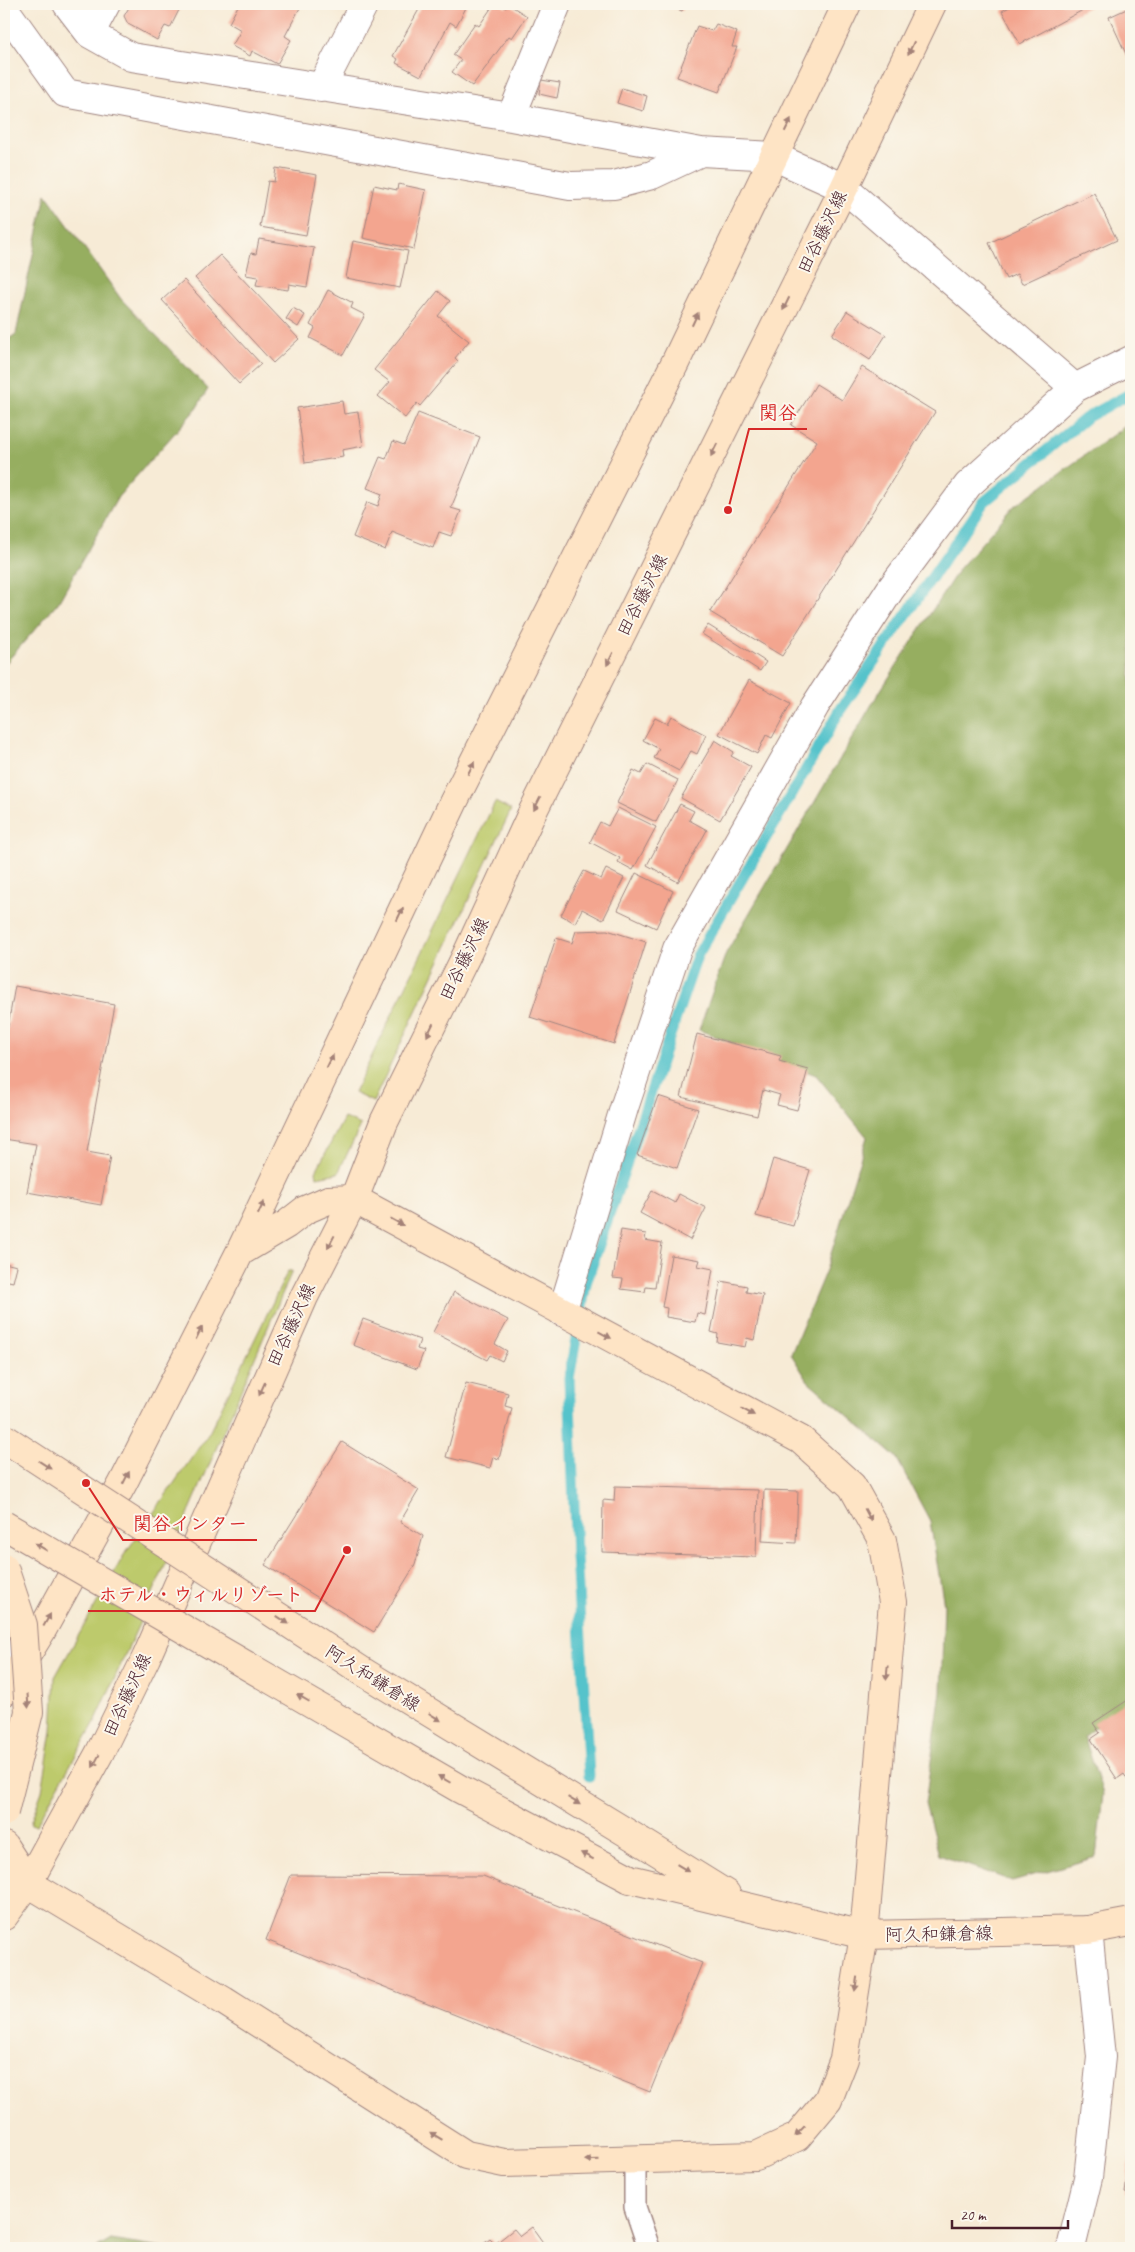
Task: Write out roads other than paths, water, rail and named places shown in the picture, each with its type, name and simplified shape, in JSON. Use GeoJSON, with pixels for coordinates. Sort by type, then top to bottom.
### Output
{"type":"FeatureCollection","features":[{"type":"Feature","properties":{"kind":"main road"},"geometry":{"type":"LineString","coordinates":[[8,1672],[41,1632],[123,1483],[240,1252],[454,801],[674,363],[847,4]]}},
{"type":"Feature","properties":{"kind":"main road","name":"田谷藤沢線"},"geometry":{"type":"LineString","coordinates":[[4,1916],[28,1883],[99,1754],[146,1658],[292,1322],[323,1257],[354,1199],[384,1122],[532,814],[844,188],[932,4]]}},
{"type":"Feature","properties":{"kind":"main road"},"geometry":{"type":"LineString","coordinates":[[4,1846],[28,1883],[224,2001],[466,2154],[504,2163],[756,2156],[797,2136],[828,2100],[844,2059],[864,1935],[893,1602],[882,1540],[852,1486],[801,1440],[354,1199],[328,1200],[305,1210],[287,1224],[240,1252]]}},
{"type":"Feature","properties":{"kind":"main road","name":"阿久和鎌倉線"},"geometry":{"type":"LineString","coordinates":[[4,1438],[365,1673],[748,1908]]}},
{"type":"Feature","properties":{"kind":"main road","name":"阿久和鎌倉線"},"geometry":{"type":"LineString","coordinates":[[4,1525],[460,1789],[630,1879],[864,1935],[1088,1930],[1131,1922]]}},
{"type":"Feature","properties":{"kind":"main road"},"geometry":{"type":"LineString","coordinates":[[4,1568],[23,1625],[29,1712],[4,1812]]}},
{"type":"Feature","properties":{"kind":"street"},"geometry":{"type":"LineString","coordinates":[[67,4],[90,34],[132,57],[511,117],[702,152],[773,156],[844,188],[1075,388]]}},
{"type":"Feature","properties":{"kind":"street"},"geometry":{"type":"LineString","coordinates":[[90,34],[106,4]]}},
{"type":"Feature","properties":{"kind":"street"},"geometry":{"type":"LineString","coordinates":[[321,88],[364,4]]}},
{"type":"Feature","properties":{"kind":"street"},"geometry":{"type":"LineString","coordinates":[[511,117],[557,4]]}},
{"type":"Feature","properties":{"kind":"street"},"geometry":{"type":"LineString","coordinates":[[4,8],[65,93],[570,186],[614,185],[652,175],[702,152]]}},
{"type":"Feature","properties":{"kind":"street"},"geometry":{"type":"LineString","coordinates":[[562,1312],[625,1105],[676,949],[815,706],[890,590],[968,485],[1075,388],[1131,360]]}},
{"type":"Feature","properties":{"kind":"street"},"geometry":{"type":"LineString","coordinates":[[1071,2248],[1088,2178],[1101,2057],[1088,1930]]}},
{"type":"Feature","properties":{"kind":"lane"},"geometry":{"type":"LineString","coordinates":[[635,2159],[635,2207],[649,2248]]}},
{"type":"Feature","properties":{"kind":"waterway"},"geometry":{"type":"LineString","coordinates":[[589,1776],[576,1555],[569,1378],[586,1283],[697,956],[841,709],[984,502],[1086,418],[1131,393]]}},
{"type":"Feature","properties":{"kind":"place","name":"関谷"},"geometry":{"type":"Point","coordinates":[728,510]}},
{"type":"Feature","properties":{"kind":"place","name":"関谷インター"},"geometry":{"type":"Point","coordinates":[86,1483]}},
{"type":"Feature","properties":{"kind":"place","name":"ホテル・ウィルリゾート"},"geometry":{"type":"Point","coordinates":[347,1550]}}]}
